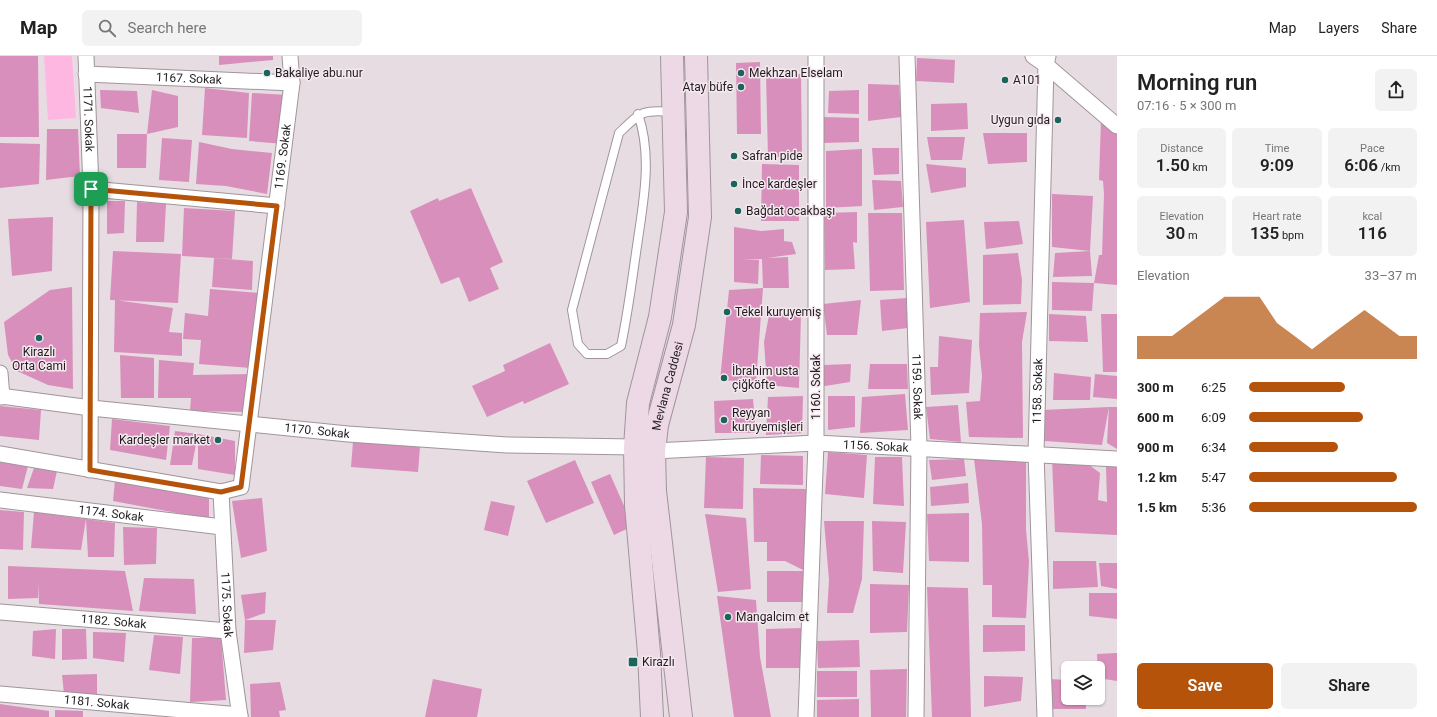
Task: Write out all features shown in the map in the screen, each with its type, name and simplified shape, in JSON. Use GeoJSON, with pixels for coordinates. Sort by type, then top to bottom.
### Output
{"type":"FeatureCollection","features":[{"type":"Feature","properties":{"kind":"main road","name":"Mevlana Caddesi"},"geometry":{"type":"LineString","coordinates":[[672,56],[676,212],[660,317],[638,403],[645,449],[655,490],[681,717]]}},
{"type":"Feature","properties":{"kind":"main road","name":"Mevlana Caddesi"},"geometry":{"type":"LineString","coordinates":[[652,717],[649,652],[636,505],[645,449],[657,424],[684,325],[700,217],[696,56]]}},
{"type":"Feature","properties":{"kind":"street","name":"1171. Sokak"},"geometry":{"type":"LineString","coordinates":[[86,56],[91,189],[90,470]]}},
{"type":"Feature","properties":{"kind":"street","name":"1169. Sokak"},"geometry":{"type":"LineString","coordinates":[[221,492],[241,487],[292,83],[290,56]]}},
{"type":"Feature","properties":{"kind":"street","name":"1160. Sokak"},"geometry":{"type":"LineString","coordinates":[[806,717],[816,443],[816,56]]}},
{"type":"Feature","properties":{"kind":"street","name":"1159. Sokak"},"geometry":{"type":"LineString","coordinates":[[907,56],[919,447],[916,717]]}},
{"type":"Feature","properties":{"kind":"street"},"geometry":{"type":"LineString","coordinates":[[1033,56],[1047,61],[1117,126]]}},
{"type":"Feature","properties":{"kind":"street","name":"1158. Sokak"},"geometry":{"type":"LineString","coordinates":[[1045,717],[1036,454],[1047,61]]}},
{"type":"Feature","properties":{"kind":"street","name":"1167. Sokak"},"geometry":{"type":"LineString","coordinates":[[86,74],[292,83]]}},
{"type":"Feature","properties":{"kind":"street"},"geometry":{"type":"LineString","coordinates":[[91,189],[277,206]]}},
{"type":"Feature","properties":{"kind":"street"},"geometry":{"type":"LineString","coordinates":[[0,373],[1,396]]}},
{"type":"Feature","properties":{"kind":"street","name":"1170. Sokak"},"geometry":{"type":"LineString","coordinates":[[1,396],[91,408],[348,434],[492,444],[645,449]]}},
{"type":"Feature","properties":{"kind":"street","name":"1156. Sokak"},"geometry":{"type":"LineString","coordinates":[[645,449],[816,443],[919,447],[1117,460]]}},
{"type":"Feature","properties":{"kind":"street"},"geometry":{"type":"LineString","coordinates":[[0,454],[221,492]]}},
{"type":"Feature","properties":{"kind":"street","name":"1175. Sokak"},"geometry":{"type":"LineString","coordinates":[[221,492],[228,631],[240,716]]}},
{"type":"Feature","properties":{"kind":"street","name":"1174. Sokak"},"geometry":{"type":"LineString","coordinates":[[0,500],[222,527]]}},
{"type":"Feature","properties":{"kind":"street","name":"1182. Sokak"},"geometry":{"type":"LineString","coordinates":[[0,612],[228,631]]}},
{"type":"Feature","properties":{"kind":"street","name":"1181. Sokak"},"geometry":{"type":"LineString","coordinates":[[0,694],[240,716]]}},
{"type":"Feature","properties":{"kind":"lane"},"geometry":{"type":"LineString","coordinates":[[638,114],[644,132],[646,175],[624,333],[621,346],[607,354],[588,354],[578,344],[572,310],[619,133],[638,114],[652,110],[673,112]]}},
{"type":"Feature","properties":{"kind":"shaded area"},"geometry":{"type":"Polygon","coordinates":[[[44,56],[72,56],[76,118],[48,120],[44,56]]]}},
{"type":"Feature","properties":{"kind":"building"},"geometry":{"type":"Polygon","coordinates":[[[0,56],[38,56],[39,137],[0,137],[0,56]]]}},
{"type":"Feature","properties":{"kind":"building"},"geometry":{"type":"Polygon","coordinates":[[[219,56],[273,56],[273,60],[219,65],[219,56]]]}},
{"type":"Feature","properties":{"kind":"building"},"geometry":{"type":"Polygon","coordinates":[[[917,58],[955,60],[954,83],[916,81],[917,58]]]}},
{"type":"Feature","properties":{"kind":"building"},"geometry":{"type":"Polygon","coordinates":[[[760,62],[761,134],[737,134],[736,63],[760,62]]]}},
{"type":"Feature","properties":{"kind":"building"},"geometry":{"type":"Polygon","coordinates":[[[801,74],[802,157],[768,157],[766,75],[801,74]]]}},
{"type":"Feature","properties":{"kind":"building"},"geometry":{"type":"Polygon","coordinates":[[[868,84],[899,85],[901,117],[868,121],[868,84]]]}},
{"type":"Feature","properties":{"kind":"building"},"geometry":{"type":"Polygon","coordinates":[[[205,88],[249,93],[247,138],[202,135],[205,88]]]}},
{"type":"Feature","properties":{"kind":"building"},"geometry":{"type":"Polygon","coordinates":[[[100,90],[137,91],[139,113],[101,108],[100,90]]]}},
{"type":"Feature","properties":{"kind":"building"},"geometry":{"type":"Polygon","coordinates":[[[152,90],[178,96],[178,127],[147,134],[152,90]]]}},
{"type":"Feature","properties":{"kind":"building"},"geometry":{"type":"Polygon","coordinates":[[[859,90],[859,114],[828,113],[829,91],[859,90]]]}},
{"type":"Feature","properties":{"kind":"building"},"geometry":{"type":"Polygon","coordinates":[[[252,93],[287,95],[284,144],[249,141],[252,93]]]}},
{"type":"Feature","properties":{"kind":"building"},"geometry":{"type":"Polygon","coordinates":[[[967,103],[968,129],[931,131],[931,104],[967,103]]]}},
{"type":"Feature","properties":{"kind":"building"},"geometry":{"type":"Polygon","coordinates":[[[824,117],[859,118],[859,142],[823,143],[824,117]]]}},
{"type":"Feature","properties":{"kind":"building"},"geometry":{"type":"Polygon","coordinates":[[[1101,120],[1117,134],[1117,285],[1094,283],[1099,255],[1102,255],[1104,194],[1103,181],[1099,180],[1101,120]]]}},
{"type":"Feature","properties":{"kind":"building"},"geometry":{"type":"Polygon","coordinates":[[[47,129],[78,129],[80,176],[46,180],[47,129]]]}},
{"type":"Feature","properties":{"kind":"building"},"geometry":{"type":"Polygon","coordinates":[[[983,133],[1027,133],[1027,162],[988,164],[983,133]]]}},
{"type":"Feature","properties":{"kind":"building"},"geometry":{"type":"Polygon","coordinates":[[[117,134],[147,134],[146,168],[117,168],[117,134]]]}},
{"type":"Feature","properties":{"kind":"building"},"geometry":{"type":"Polygon","coordinates":[[[927,137],[965,137],[962,160],[931,160],[927,137]]]}},
{"type":"Feature","properties":{"kind":"building"},"geometry":{"type":"Polygon","coordinates":[[[162,138],[192,140],[189,182],[159,180],[162,138]]]}},
{"type":"Feature","properties":{"kind":"building"},"geometry":{"type":"Polygon","coordinates":[[[199,142],[232,149],[272,153],[267,194],[226,186],[196,184],[199,142]]]}},
{"type":"Feature","properties":{"kind":"building"},"geometry":{"type":"Polygon","coordinates":[[[0,143],[40,144],[39,184],[0,188],[0,143]]]}},
{"type":"Feature","properties":{"kind":"building"},"geometry":{"type":"Polygon","coordinates":[[[872,148],[899,148],[899,174],[874,175],[872,148]]]}},
{"type":"Feature","properties":{"kind":"building"},"geometry":{"type":"Polygon","coordinates":[[[862,149],[862,206],[826,208],[826,151],[862,149]]]}},
{"type":"Feature","properties":{"kind":"building"},"geometry":{"type":"Polygon","coordinates":[[[762,164],[799,165],[799,221],[761,221],[762,164]]]}},
{"type":"Feature","properties":{"kind":"building"},"geometry":{"type":"Polygon","coordinates":[[[926,164],[966,168],[966,187],[931,193],[926,164]]]}},
{"type":"Feature","properties":{"kind":"building"},"geometry":{"type":"Polygon","coordinates":[[[872,180],[901,181],[903,207],[874,210],[872,180]]]}},
{"type":"Feature","properties":{"kind":"building"},"geometry":{"type":"Polygon","coordinates":[[[471,188],[503,262],[490,268],[499,289],[469,302],[459,277],[441,284],[410,211],[438,198],[439,201],[471,188]]]}},
{"type":"Feature","properties":{"kind":"building"},"geometry":{"type":"Polygon","coordinates":[[[1052,194],[1093,196],[1090,251],[1052,247],[1052,194]]]}},
{"type":"Feature","properties":{"kind":"building"},"geometry":{"type":"Polygon","coordinates":[[[107,201],[125,201],[124,233],[107,234],[107,201]]]}},
{"type":"Feature","properties":{"kind":"building"},"geometry":{"type":"Polygon","coordinates":[[[137,202],[166,204],[164,242],[136,242],[137,202]]]}},
{"type":"Feature","properties":{"kind":"building"},"geometry":{"type":"Polygon","coordinates":[[[184,208],[235,211],[232,259],[182,256],[184,208]]]}},
{"type":"Feature","properties":{"kind":"building"},"geometry":{"type":"Polygon","coordinates":[[[857,212],[857,243],[853,242],[855,269],[825,270],[824,213],[857,212]]]}},
{"type":"Feature","properties":{"kind":"building"},"geometry":{"type":"Polygon","coordinates":[[[868,213],[902,213],[904,290],[870,291],[868,213]]]}},
{"type":"Feature","properties":{"kind":"building"},"geometry":{"type":"Polygon","coordinates":[[[53,217],[52,271],[12,276],[8,219],[53,217]]]}},
{"type":"Feature","properties":{"kind":"building"},"geometry":{"type":"Polygon","coordinates":[[[964,220],[970,302],[930,308],[926,222],[964,220]]]}},
{"type":"Feature","properties":{"kind":"building"},"geometry":{"type":"Polygon","coordinates":[[[1019,221],[1023,244],[986,249],[984,222],[1019,221]]]}},
{"type":"Feature","properties":{"kind":"building"},"geometry":{"type":"Polygon","coordinates":[[[734,227],[761,231],[784,229],[784,241],[792,242],[796,254],[767,258],[788,257],[789,288],[763,288],[762,259],[743,260],[759,260],[758,284],[734,282],[734,227]]]}},
{"type":"Feature","properties":{"kind":"building"},"geometry":{"type":"Polygon","coordinates":[[[113,251],[181,254],[178,303],[110,300],[113,251]]]}},
{"type":"Feature","properties":{"kind":"building"},"geometry":{"type":"Polygon","coordinates":[[[1090,251],[1092,276],[1053,277],[1055,253],[1090,251]]]}},
{"type":"Feature","properties":{"kind":"building"},"geometry":{"type":"Polygon","coordinates":[[[1018,253],[1022,280],[1021,304],[983,305],[983,255],[1018,253]]]}},
{"type":"Feature","properties":{"kind":"building"},"geometry":{"type":"Polygon","coordinates":[[[214,258],[253,261],[252,290],[212,287],[214,258]]]}},
{"type":"Feature","properties":{"kind":"building"},"geometry":{"type":"Polygon","coordinates":[[[1052,282],[1094,283],[1092,311],[1052,310],[1052,282]]]}},
{"type":"Feature","properties":{"kind":"building","name":"Kirazlı Orta Cami"},"geometry":{"type":"Polygon","coordinates":[[[72,287],[73,389],[48,385],[17,371],[8,355],[4,322],[50,290],[72,287]]]}},
{"type":"Feature","properties":{"kind":"building"},"geometry":{"type":"Polygon","coordinates":[[[763,288],[756,382],[720,380],[729,290],[763,288]]]}},
{"type":"Feature","properties":{"kind":"building"},"geometry":{"type":"Polygon","coordinates":[[[210,289],[259,293],[251,368],[199,364],[201,340],[183,339],[185,313],[208,316],[210,289]]]}},
{"type":"Feature","properties":{"kind":"building"},"geometry":{"type":"Polygon","coordinates":[[[906,298],[908,328],[882,331],[880,300],[906,298]]]}},
{"type":"Feature","properties":{"kind":"building"},"geometry":{"type":"Polygon","coordinates":[[[115,300],[173,308],[169,332],[182,333],[182,356],[114,352],[115,300]]]}},
{"type":"Feature","properties":{"kind":"building"},"geometry":{"type":"Polygon","coordinates":[[[861,300],[857,335],[827,335],[823,304],[861,300]]]}},
{"type":"Feature","properties":{"kind":"building"},"geometry":{"type":"Polygon","coordinates":[[[1027,312],[1022,342],[1023,438],[969,437],[966,402],[980,401],[982,376],[979,345],[980,313],[1027,312]]]}},
{"type":"Feature","properties":{"kind":"building"},"geometry":{"type":"Polygon","coordinates":[[[801,313],[799,388],[767,385],[764,342],[769,315],[801,313]]]}},
{"type":"Feature","properties":{"kind":"building"},"geometry":{"type":"Polygon","coordinates":[[[1049,314],[1086,316],[1088,342],[1049,341],[1049,314]]]}},
{"type":"Feature","properties":{"kind":"building"},"geometry":{"type":"Polygon","coordinates":[[[1101,314],[1117,314],[1117,372],[1103,372],[1101,314]]]}},
{"type":"Feature","properties":{"kind":"building"},"geometry":{"type":"Polygon","coordinates":[[[939,336],[972,340],[969,393],[931,395],[930,367],[938,367],[939,336]]]}},
{"type":"Feature","properties":{"kind":"building"},"geometry":{"type":"Polygon","coordinates":[[[550,343],[569,384],[524,404],[523,401],[487,417],[472,386],[505,371],[503,365],[550,343]]]}},
{"type":"Feature","properties":{"kind":"building"},"geometry":{"type":"Polygon","coordinates":[[[120,355],[154,358],[154,398],[121,398],[120,355]]]}},
{"type":"Feature","properties":{"kind":"building"},"geometry":{"type":"Polygon","coordinates":[[[159,360],[194,363],[193,375],[250,374],[246,412],[190,411],[191,398],[158,398],[159,360]]]}},
{"type":"Feature","properties":{"kind":"building"},"geometry":{"type":"Polygon","coordinates":[[[851,364],[850,382],[819,387],[824,365],[851,364]]]}},
{"type":"Feature","properties":{"kind":"building"},"geometry":{"type":"Polygon","coordinates":[[[870,364],[907,364],[908,389],[868,389],[870,364]]]}},
{"type":"Feature","properties":{"kind":"building"},"geometry":{"type":"Polygon","coordinates":[[[1054,373],[1091,377],[1090,400],[1053,400],[1054,373]]]}},
{"type":"Feature","properties":{"kind":"building"},"geometry":{"type":"Polygon","coordinates":[[[1095,374],[1117,376],[1117,399],[1093,397],[1095,374]]]}},
{"type":"Feature","properties":{"kind":"building"},"geometry":{"type":"Polygon","coordinates":[[[905,394],[908,430],[860,433],[862,397],[905,394]]]}},
{"type":"Feature","properties":{"kind":"building"},"geometry":{"type":"Polygon","coordinates":[[[803,396],[802,433],[766,435],[768,397],[803,396]]]}},
{"type":"Feature","properties":{"kind":"building"},"geometry":{"type":"Polygon","coordinates":[[[828,396],[855,396],[855,427],[828,430],[828,396]]]}},
{"type":"Feature","properties":{"kind":"building"},"geometry":{"type":"Polygon","coordinates":[[[753,399],[756,433],[715,433],[714,401],[753,399]]]}},
{"type":"Feature","properties":{"kind":"building"},"geometry":{"type":"Polygon","coordinates":[[[958,405],[961,442],[930,439],[926,407],[958,405]]]}},
{"type":"Feature","properties":{"kind":"building"},"geometry":{"type":"Polygon","coordinates":[[[0,406],[41,410],[39,440],[0,436],[0,406]]]}},
{"type":"Feature","properties":{"kind":"building"},"geometry":{"type":"Polygon","coordinates":[[[1109,407],[1117,407],[1117,449],[1107,443],[1109,407]]]}},
{"type":"Feature","properties":{"kind":"building"},"geometry":{"type":"Polygon","coordinates":[[[1109,407],[1102,445],[1045,441],[1042,410],[1109,407]]]}},
{"type":"Feature","properties":{"kind":"building"},"geometry":{"type":"Polygon","coordinates":[[[112,419],[170,426],[166,460],[110,450],[112,419]]]}},
{"type":"Feature","properties":{"kind":"building"},"geometry":{"type":"Polygon","coordinates":[[[175,431],[198,434],[192,465],[170,465],[175,431]]]}},
{"type":"Feature","properties":{"kind":"building"},"geometry":{"type":"Polygon","coordinates":[[[198,434],[235,441],[235,475],[198,469],[198,434]]]}},
{"type":"Feature","properties":{"kind":"building"},"geometry":{"type":"Polygon","coordinates":[[[353,442],[420,447],[418,472],[351,467],[353,442]]]}},
{"type":"Feature","properties":{"kind":"building"},"geometry":{"type":"Polygon","coordinates":[[[828,452],[867,455],[864,498],[825,494],[828,452]]]}},
{"type":"Feature","properties":{"kind":"building"},"geometry":{"type":"Polygon","coordinates":[[[761,455],[803,456],[803,485],[760,484],[761,455]]]}},
{"type":"Feature","properties":{"kind":"building"},"geometry":{"type":"Polygon","coordinates":[[[706,457],[744,458],[743,509],[704,508],[706,457]]]}},
{"type":"Feature","properties":{"kind":"building"},"geometry":{"type":"Polygon","coordinates":[[[875,457],[902,457],[904,506],[873,504],[875,457]]]}},
{"type":"Feature","properties":{"kind":"building"},"geometry":{"type":"Polygon","coordinates":[[[964,459],[966,476],[932,480],[929,460],[964,459]]]}},
{"type":"Feature","properties":{"kind":"building"},"geometry":{"type":"Polygon","coordinates":[[[974,459],[1026,462],[1026,529],[1029,562],[1026,618],[992,617],[992,585],[983,585],[982,524],[974,459]]]}},
{"type":"Feature","properties":{"kind":"building"},"geometry":{"type":"Polygon","coordinates":[[[1052,459],[1084,461],[1100,473],[1098,500],[1107,502],[1106,466],[1117,466],[1117,535],[1055,532],[1052,459]]]}},
{"type":"Feature","properties":{"kind":"building"},"geometry":{"type":"Polygon","coordinates":[[[575,460],[594,503],[546,523],[527,481],[575,460]]]}},
{"type":"Feature","properties":{"kind":"building"},"geometry":{"type":"Polygon","coordinates":[[[0,462],[28,466],[22,489],[0,486],[0,462]]]}},
{"type":"Feature","properties":{"kind":"building"},"geometry":{"type":"Polygon","coordinates":[[[34,468],[57,471],[53,489],[27,488],[34,468]]]}},
{"type":"Feature","properties":{"kind":"building"},"geometry":{"type":"Polygon","coordinates":[[[610,474],[633,526],[614,535],[591,482],[610,474]]]}},
{"type":"Feature","properties":{"kind":"building"},"geometry":{"type":"Polygon","coordinates":[[[115,480],[209,495],[209,519],[113,501],[115,480]]]}},
{"type":"Feature","properties":{"kind":"building"},"geometry":{"type":"Polygon","coordinates":[[[968,483],[969,503],[931,506],[930,487],[968,483]]]}},
{"type":"Feature","properties":{"kind":"building"},"geometry":{"type":"Polygon","coordinates":[[[753,488],[806,489],[805,602],[767,602],[767,571],[805,571],[785,561],[767,561],[767,542],[754,542],[753,488]]]}},
{"type":"Feature","properties":{"kind":"building"},"geometry":{"type":"Polygon","coordinates":[[[262,498],[267,551],[241,558],[232,501],[262,498]]]}},
{"type":"Feature","properties":{"kind":"building"},"geometry":{"type":"Polygon","coordinates":[[[491,501],[515,506],[508,536],[484,530],[491,501]]]}},
{"type":"Feature","properties":{"kind":"building"},"geometry":{"type":"Polygon","coordinates":[[[0,510],[24,512],[23,550],[0,549],[0,510]]]}},
{"type":"Feature","properties":{"kind":"building"},"geometry":{"type":"Polygon","coordinates":[[[34,512],[86,519],[81,550],[31,548],[34,512]]]}},
{"type":"Feature","properties":{"kind":"building"},"geometry":{"type":"Polygon","coordinates":[[[969,513],[969,562],[929,561],[927,514],[969,513]]]}},
{"type":"Feature","properties":{"kind":"building"},"geometry":{"type":"Polygon","coordinates":[[[705,514],[746,518],[751,589],[718,592],[705,514]]]}},
{"type":"Feature","properties":{"kind":"building"},"geometry":{"type":"Polygon","coordinates":[[[86,519],[115,523],[114,557],[88,557],[86,519]]]}},
{"type":"Feature","properties":{"kind":"building"},"geometry":{"type":"Polygon","coordinates":[[[824,521],[864,521],[862,579],[853,613],[827,613],[829,580],[824,521]]]}},
{"type":"Feature","properties":{"kind":"building"},"geometry":{"type":"Polygon","coordinates":[[[872,521],[906,522],[903,573],[873,571],[872,521]]]}},
{"type":"Feature","properties":{"kind":"building"},"geometry":{"type":"Polygon","coordinates":[[[123,527],[157,528],[156,564],[124,565],[123,527]]]}},
{"type":"Feature","properties":{"kind":"building"},"geometry":{"type":"Polygon","coordinates":[[[1053,561],[1096,561],[1098,587],[1053,589],[1053,561]]]}},
{"type":"Feature","properties":{"kind":"building"},"geometry":{"type":"Polygon","coordinates":[[[1099,563],[1117,563],[1117,589],[1101,586],[1099,563]]]}},
{"type":"Feature","properties":{"kind":"building"},"geometry":{"type":"Polygon","coordinates":[[[8,566],[125,571],[133,611],[39,604],[38,582],[38,598],[8,599],[8,566]]]}},
{"type":"Feature","properties":{"kind":"building"},"geometry":{"type":"Polygon","coordinates":[[[144,578],[194,579],[196,614],[139,611],[144,578]]]}},
{"type":"Feature","properties":{"kind":"building"},"geometry":{"type":"Polygon","coordinates":[[[870,584],[909,585],[907,632],[870,633],[870,584]]]}},
{"type":"Feature","properties":{"kind":"building"},"geometry":{"type":"Polygon","coordinates":[[[927,587],[968,588],[971,717],[932,717],[927,587]]]}},
{"type":"Feature","properties":{"kind":"building"},"geometry":{"type":"Polygon","coordinates":[[[266,592],[265,613],[245,620],[241,595],[266,592]]]}},
{"type":"Feature","properties":{"kind":"building"},"geometry":{"type":"Polygon","coordinates":[[[1089,593],[1117,593],[1117,619],[1089,616],[1089,593]]]}},
{"type":"Feature","properties":{"kind":"building"},"geometry":{"type":"Polygon","coordinates":[[[717,596],[756,600],[760,657],[771,717],[734,717],[717,596]]]}},
{"type":"Feature","properties":{"kind":"building"},"geometry":{"type":"Polygon","coordinates":[[[245,620],[276,620],[273,650],[244,653],[245,620]]]}},
{"type":"Feature","properties":{"kind":"building"},"geometry":{"type":"Polygon","coordinates":[[[983,625],[1025,625],[1025,651],[983,652],[983,625]]]}},
{"type":"Feature","properties":{"kind":"building"},"geometry":{"type":"Polygon","coordinates":[[[801,628],[802,668],[766,668],[766,629],[801,628]]]}},
{"type":"Feature","properties":{"kind":"building"},"geometry":{"type":"Polygon","coordinates":[[[56,629],[55,659],[32,656],[33,631],[56,629]]]}},
{"type":"Feature","properties":{"kind":"building"},"geometry":{"type":"Polygon","coordinates":[[[62,629],[86,629],[87,659],[62,660],[62,629]]]}},
{"type":"Feature","properties":{"kind":"building"},"geometry":{"type":"Polygon","coordinates":[[[93,632],[126,633],[124,662],[93,658],[93,632]]]}},
{"type":"Feature","properties":{"kind":"building"},"geometry":{"type":"Polygon","coordinates":[[[154,635],[183,637],[180,674],[149,670],[154,635]]]}},
{"type":"Feature","properties":{"kind":"building"},"geometry":{"type":"Polygon","coordinates":[[[192,638],[221,638],[226,700],[190,702],[192,638]]]}},
{"type":"Feature","properties":{"kind":"building"},"geometry":{"type":"Polygon","coordinates":[[[859,640],[860,667],[818,668],[817,641],[859,640]]]}},
{"type":"Feature","properties":{"kind":"building"},"geometry":{"type":"Polygon","coordinates":[[[1117,653],[1117,681],[1105,679],[1105,661],[1097,661],[1097,654],[1117,653]]]}},
{"type":"Feature","properties":{"kind":"building"},"geometry":{"type":"Polygon","coordinates":[[[907,669],[906,717],[871,717],[870,670],[907,669]]]}},
{"type":"Feature","properties":{"kind":"building"},"geometry":{"type":"Polygon","coordinates":[[[817,671],[857,671],[857,697],[817,697],[817,671]]]}},
{"type":"Feature","properties":{"kind":"building"},"geometry":{"type":"Polygon","coordinates":[[[97,674],[97,695],[64,694],[62,675],[97,674]]]}},
{"type":"Feature","properties":{"kind":"building"},"geometry":{"type":"Polygon","coordinates":[[[984,676],[1023,677],[1021,701],[984,707],[984,676]]]}},
{"type":"Feature","properties":{"kind":"building"},"geometry":{"type":"Polygon","coordinates":[[[433,679],[482,689],[477,717],[425,717],[433,679]]]}},
{"type":"Feature","properties":{"kind":"building"},"geometry":{"type":"Polygon","coordinates":[[[1049,679],[1061,680],[1061,705],[1086,705],[1086,709],[1049,709],[1049,679]]]}},
{"type":"Feature","properties":{"kind":"building"},"geometry":{"type":"Polygon","coordinates":[[[280,682],[286,710],[279,711],[280,717],[251,717],[250,684],[280,682]]]}},
{"type":"Feature","properties":{"kind":"building"},"geometry":{"type":"Polygon","coordinates":[[[859,699],[859,717],[817,717],[817,700],[859,699]]]}},
{"type":"Feature","properties":{"kind":"building"},"geometry":{"type":"Polygon","coordinates":[[[0,704],[49,711],[49,717],[0,717],[0,704]]]}},
{"type":"Feature","properties":{"kind":"building"},"geometry":{"type":"Polygon","coordinates":[[[55,710],[83,711],[83,717],[55,717],[55,710]]]}},
{"type":"Feature","properties":{"kind":"place","name":"Bakaliye abu.nur"},"geometry":{"type":"Point","coordinates":[267,73]}},
{"type":"Feature","properties":{"kind":"place","name":"Mekhzan Elselam"},"geometry":{"type":"Point","coordinates":[741,73]}},
{"type":"Feature","properties":{"kind":"place","name":"A101"},"geometry":{"type":"Point","coordinates":[1005,80]}},
{"type":"Feature","properties":{"kind":"place","name":"Atay büfe"},"geometry":{"type":"Point","coordinates":[741,87]}},
{"type":"Feature","properties":{"kind":"place","name":"Uygun gıda"},"geometry":{"type":"Point","coordinates":[1058,120]}},
{"type":"Feature","properties":{"kind":"place","name":"Safran pide"},"geometry":{"type":"Point","coordinates":[734,156]}},
{"type":"Feature","properties":{"kind":"place","name":"İnce kardeşler"},"geometry":{"type":"Point","coordinates":[734,184]}},
{"type":"Feature","properties":{"kind":"place","name":"Bağdat ocakbaşı"},"geometry":{"type":"Point","coordinates":[738,211]}},
{"type":"Feature","properties":{"kind":"place","name":"Tekel kuruyemiş"},"geometry":{"type":"Point","coordinates":[727,312]}},
{"type":"Feature","properties":{"kind":"place","name":"Kirazlı Orta Cami"},"geometry":{"type":"Point","coordinates":[39,338]}},
{"type":"Feature","properties":{"kind":"place","name":"İbrahim usta çiğköfte"},"geometry":{"type":"Point","coordinates":[724,378]}},
{"type":"Feature","properties":{"kind":"place","name":"Reyyan kuruyemişleri"},"geometry":{"type":"Point","coordinates":[724,420]}},
{"type":"Feature","properties":{"kind":"place","name":"Kardeşler market"},"geometry":{"type":"Point","coordinates":[218,440]}},
{"type":"Feature","properties":{"kind":"place","name":"Mangalcim et"},"geometry":{"type":"Point","coordinates":[728,617]}},
{"type":"Feature","properties":{"kind":"place","name":"Kirazlı"},"geometry":{"type":"Point","coordinates":[633,662]}},
{"type":"Feature","properties":{"kind":"route"},"geometry":{"type":"LineString","coordinates":[[91,189],[277,206],[241,487],[221,492],[90,470],[91,189]]}}]}
